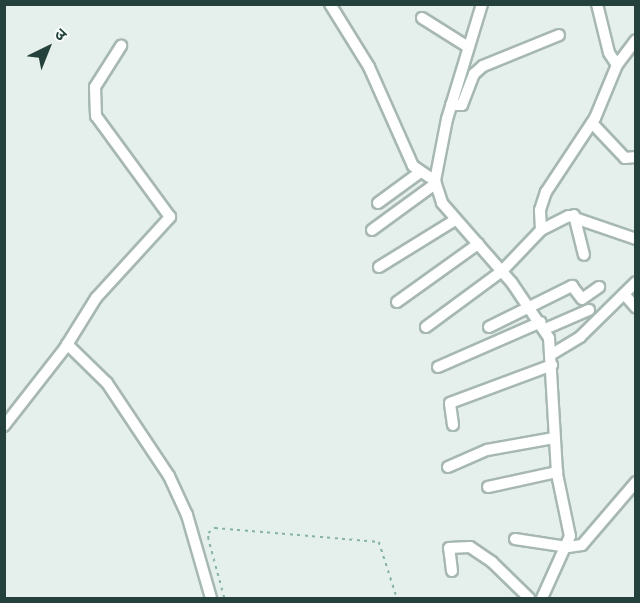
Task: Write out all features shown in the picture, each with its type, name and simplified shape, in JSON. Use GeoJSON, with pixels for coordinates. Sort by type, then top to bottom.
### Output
{"type":"FeatureCollection","features":[{"type":"Feature","properties":{"kind":"street"},"geometry":{"type":"LineString","coordinates":[[330,4],[369,67],[419,173],[435,182]]}},
{"type":"Feature","properties":{"kind":"street"},"geometry":{"type":"LineString","coordinates":[[482,4],[451,105],[435,182],[439,197],[455,220],[502,272],[543,325],[552,359],[557,472],[570,528],[568,546],[542,598]]}},
{"type":"Feature","properties":{"kind":"street"},"geometry":{"type":"LineString","coordinates":[[597,4],[609,53],[617,65]]}},
{"type":"Feature","properties":{"kind":"street"},"geometry":{"type":"LineString","coordinates":[[422,18],[468,47]]}},
{"type":"Feature","properties":{"kind":"street"},"geometry":{"type":"LineString","coordinates":[[451,105],[463,104],[474,74],[483,66],[559,35]]}},
{"type":"Feature","properties":{"kind":"street"},"geometry":{"type":"LineString","coordinates":[[541,230],[540,210],[546,192],[592,123],[617,65],[636,40]]}},
{"type":"Feature","properties":{"kind":"street"},"geometry":{"type":"LineString","coordinates":[[4,426],[67,345],[96,298],[170,217],[96,116],[95,87],[121,46]]}},
{"type":"Feature","properties":{"kind":"street"},"geometry":{"type":"LineString","coordinates":[[592,123],[625,158],[636,157]]}},
{"type":"Feature","properties":{"kind":"street"},"geometry":{"type":"LineString","coordinates":[[378,203],[419,173]]}},
{"type":"Feature","properties":{"kind":"street"},"geometry":{"type":"LineString","coordinates":[[372,230],[435,182]]}},
{"type":"Feature","properties":{"kind":"street"},"geometry":{"type":"LineString","coordinates":[[574,215],[584,255]]}},
{"type":"Feature","properties":{"kind":"street"},"geometry":{"type":"LineString","coordinates":[[426,327],[502,272],[541,230],[574,215],[635,238]]}},
{"type":"Feature","properties":{"kind":"street"},"geometry":{"type":"LineString","coordinates":[[379,267],[455,220]]}},
{"type":"Feature","properties":{"kind":"street"},"geometry":{"type":"LineString","coordinates":[[397,302],[478,244]]}},
{"type":"Feature","properties":{"kind":"street"},"geometry":{"type":"LineString","coordinates":[[453,425],[450,403],[552,359],[580,337],[636,282]]}},
{"type":"Feature","properties":{"kind":"street"},"geometry":{"type":"LineString","coordinates":[[489,327],[529,305],[573,286],[582,299],[599,286]]}},
{"type":"Feature","properties":{"kind":"street"},"geometry":{"type":"LineString","coordinates":[[624,294],[636,308]]}},
{"type":"Feature","properties":{"kind":"street"},"geometry":{"type":"LineString","coordinates":[[438,367],[543,325],[589,310]]}},
{"type":"Feature","properties":{"kind":"street"},"geometry":{"type":"LineString","coordinates":[[67,345],[106,383],[172,481],[187,515],[211,598]]}},
{"type":"Feature","properties":{"kind":"street"},"geometry":{"type":"LineString","coordinates":[[448,467],[487,450],[554,438]]}},
{"type":"Feature","properties":{"kind":"street"},"geometry":{"type":"LineString","coordinates":[[488,487],[557,472]]}},
{"type":"Feature","properties":{"kind":"street"},"geometry":{"type":"LineString","coordinates":[[515,539],[568,546],[584,543],[636,482]]}},
{"type":"Feature","properties":{"kind":"street"},"geometry":{"type":"LineString","coordinates":[[452,571],[449,548],[470,547],[492,562],[529,598]]}},
{"type":"Feature","properties":{"kind":"path"},"geometry":{"type":"LineString","coordinates":[[224,598],[208,539],[208,533],[215,528],[378,542],[397,598]]}}]}
